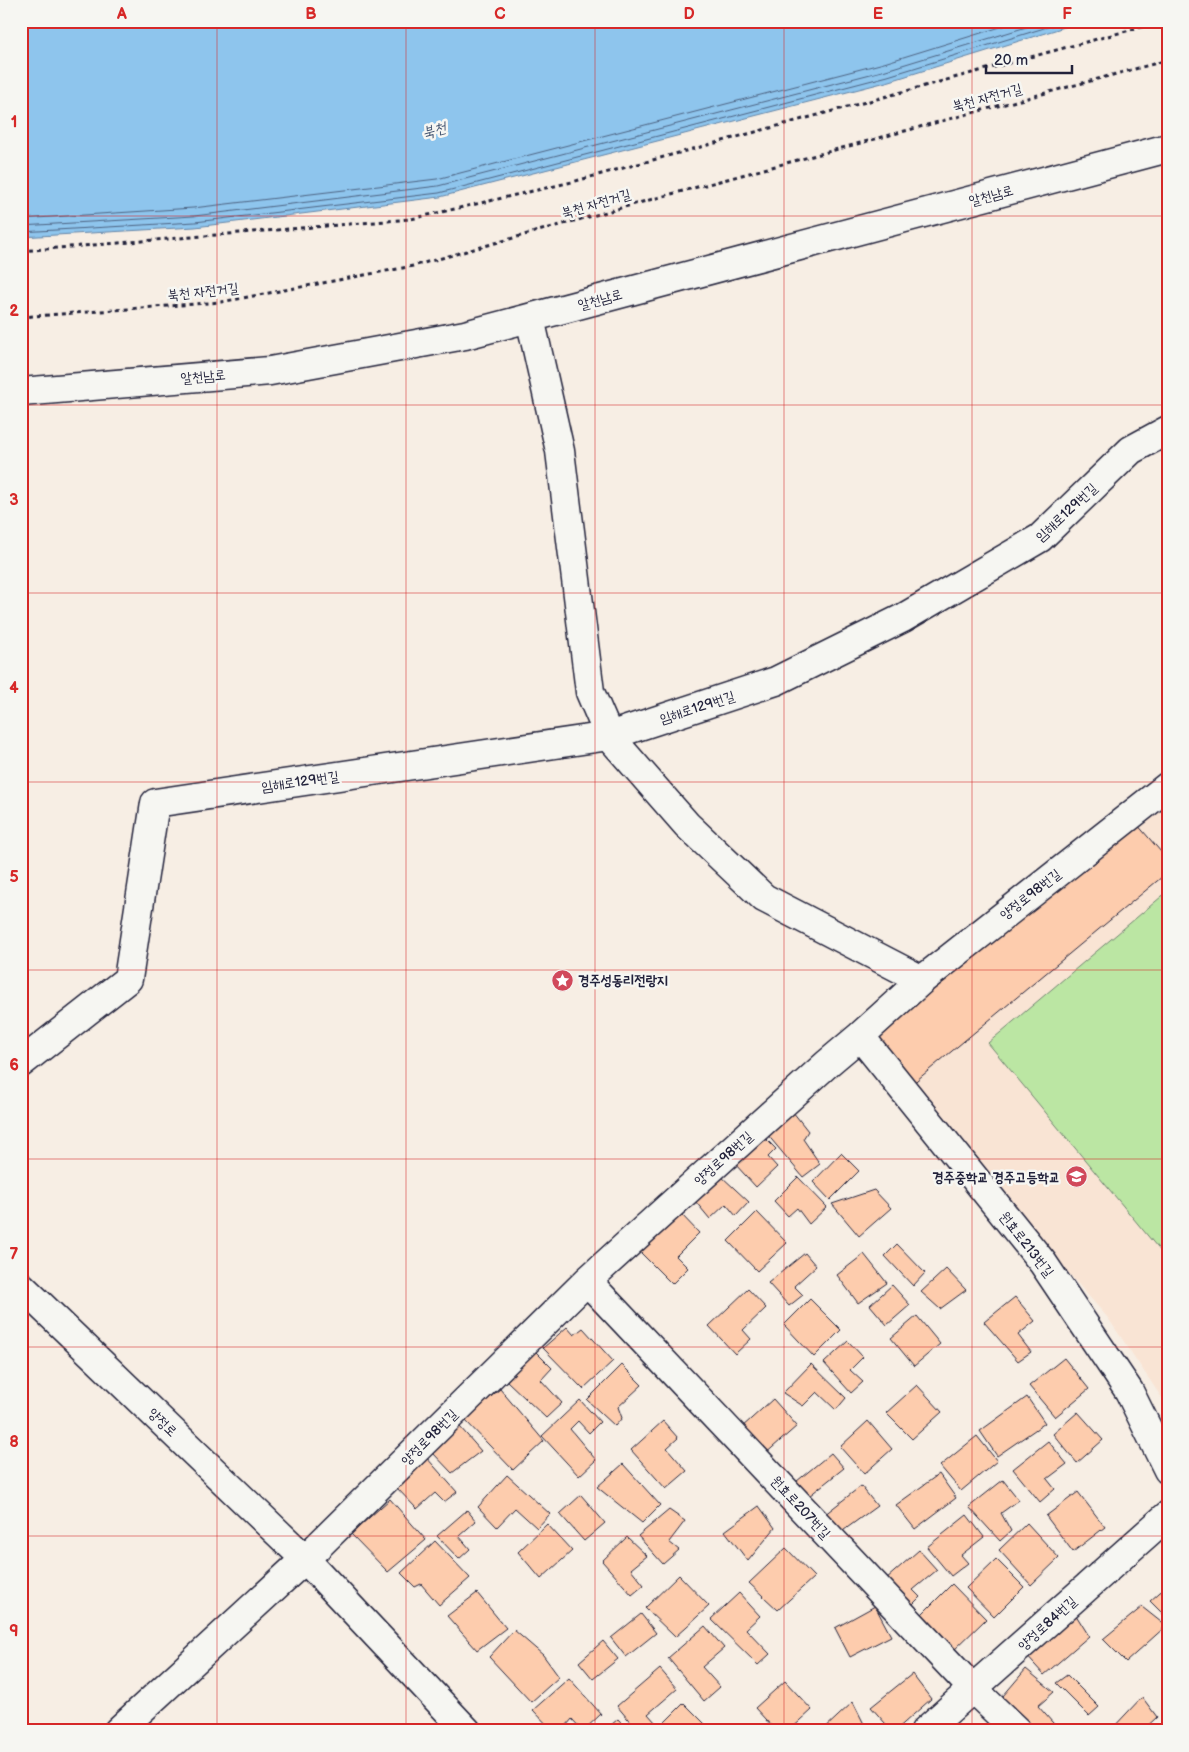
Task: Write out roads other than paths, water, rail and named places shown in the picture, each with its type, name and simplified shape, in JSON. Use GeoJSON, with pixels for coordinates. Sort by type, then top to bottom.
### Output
{"type":"FeatureCollection","features":[{"type":"Feature","properties":{"kind":"street","name":"알천남로"},"geometry":{"type":"LineString","coordinates":[[21,392],[270,370],[465,335],[1168,148]]}},
{"type":"Feature","properties":{"kind":"street"},"geometry":{"type":"LineString","coordinates":[[530,318],[560,451],[590,692],[609,736],[687,825],[764,898],[922,980]]}},
{"type":"Feature","properties":{"kind":"street","name":"임해로129번길"},"geometry":{"type":"LineString","coordinates":[[21,1063],[128,979],[155,803],[609,736],[776,681],[903,618],[1040,538],[1131,450],[1168,430]]}},
{"type":"Feature","properties":{"kind":"street","name":"양정로98번길"},"geometry":{"type":"LineString","coordinates":[[305,1559],[587,1281],[828,1063],[922,980],[1168,786]]}},
{"type":"Feature","properties":{"kind":"street","name":"원효로213번길"},"geometry":{"type":"LineString","coordinates":[[860,1036],[1043,1262],[1129,1391],[1168,1470]]}},
{"type":"Feature","properties":{"kind":"street","name":"원효로207번길"},"geometry":{"type":"LineString","coordinates":[[587,1281],[973,1689],[1017,1731]]}},
{"type":"Feature","properties":{"kind":"street","name":"양정로"},"geometry":{"type":"LineString","coordinates":[[21,1286],[305,1559],[467,1731]]}},
{"type":"Feature","properties":{"kind":"street","name":"양정로84번길"},"geometry":{"type":"LineString","coordinates":[[925,1731],[1168,1515]]}},
{"type":"Feature","properties":{"kind":"street"},"geometry":{"type":"LineString","coordinates":[[118,1731],[305,1559]]}},
{"type":"Feature","properties":{"kind":"water","name":"북천"},"geometry":{"type":"Polygon","coordinates":[[[21,21],[1084,21],[890,81],[440,197],[195,227],[21,237],[21,21]]]}},
{"type":"Feature","properties":{"kind":"place","name":"경주성동리전랑지"},"geometry":{"type":"Point","coordinates":[562,980]}},
{"type":"Feature","properties":{"kind":"place","name":"경주중학교 경주고등학교"},"geometry":{"type":"Point","coordinates":[1076,1177]}}]}
